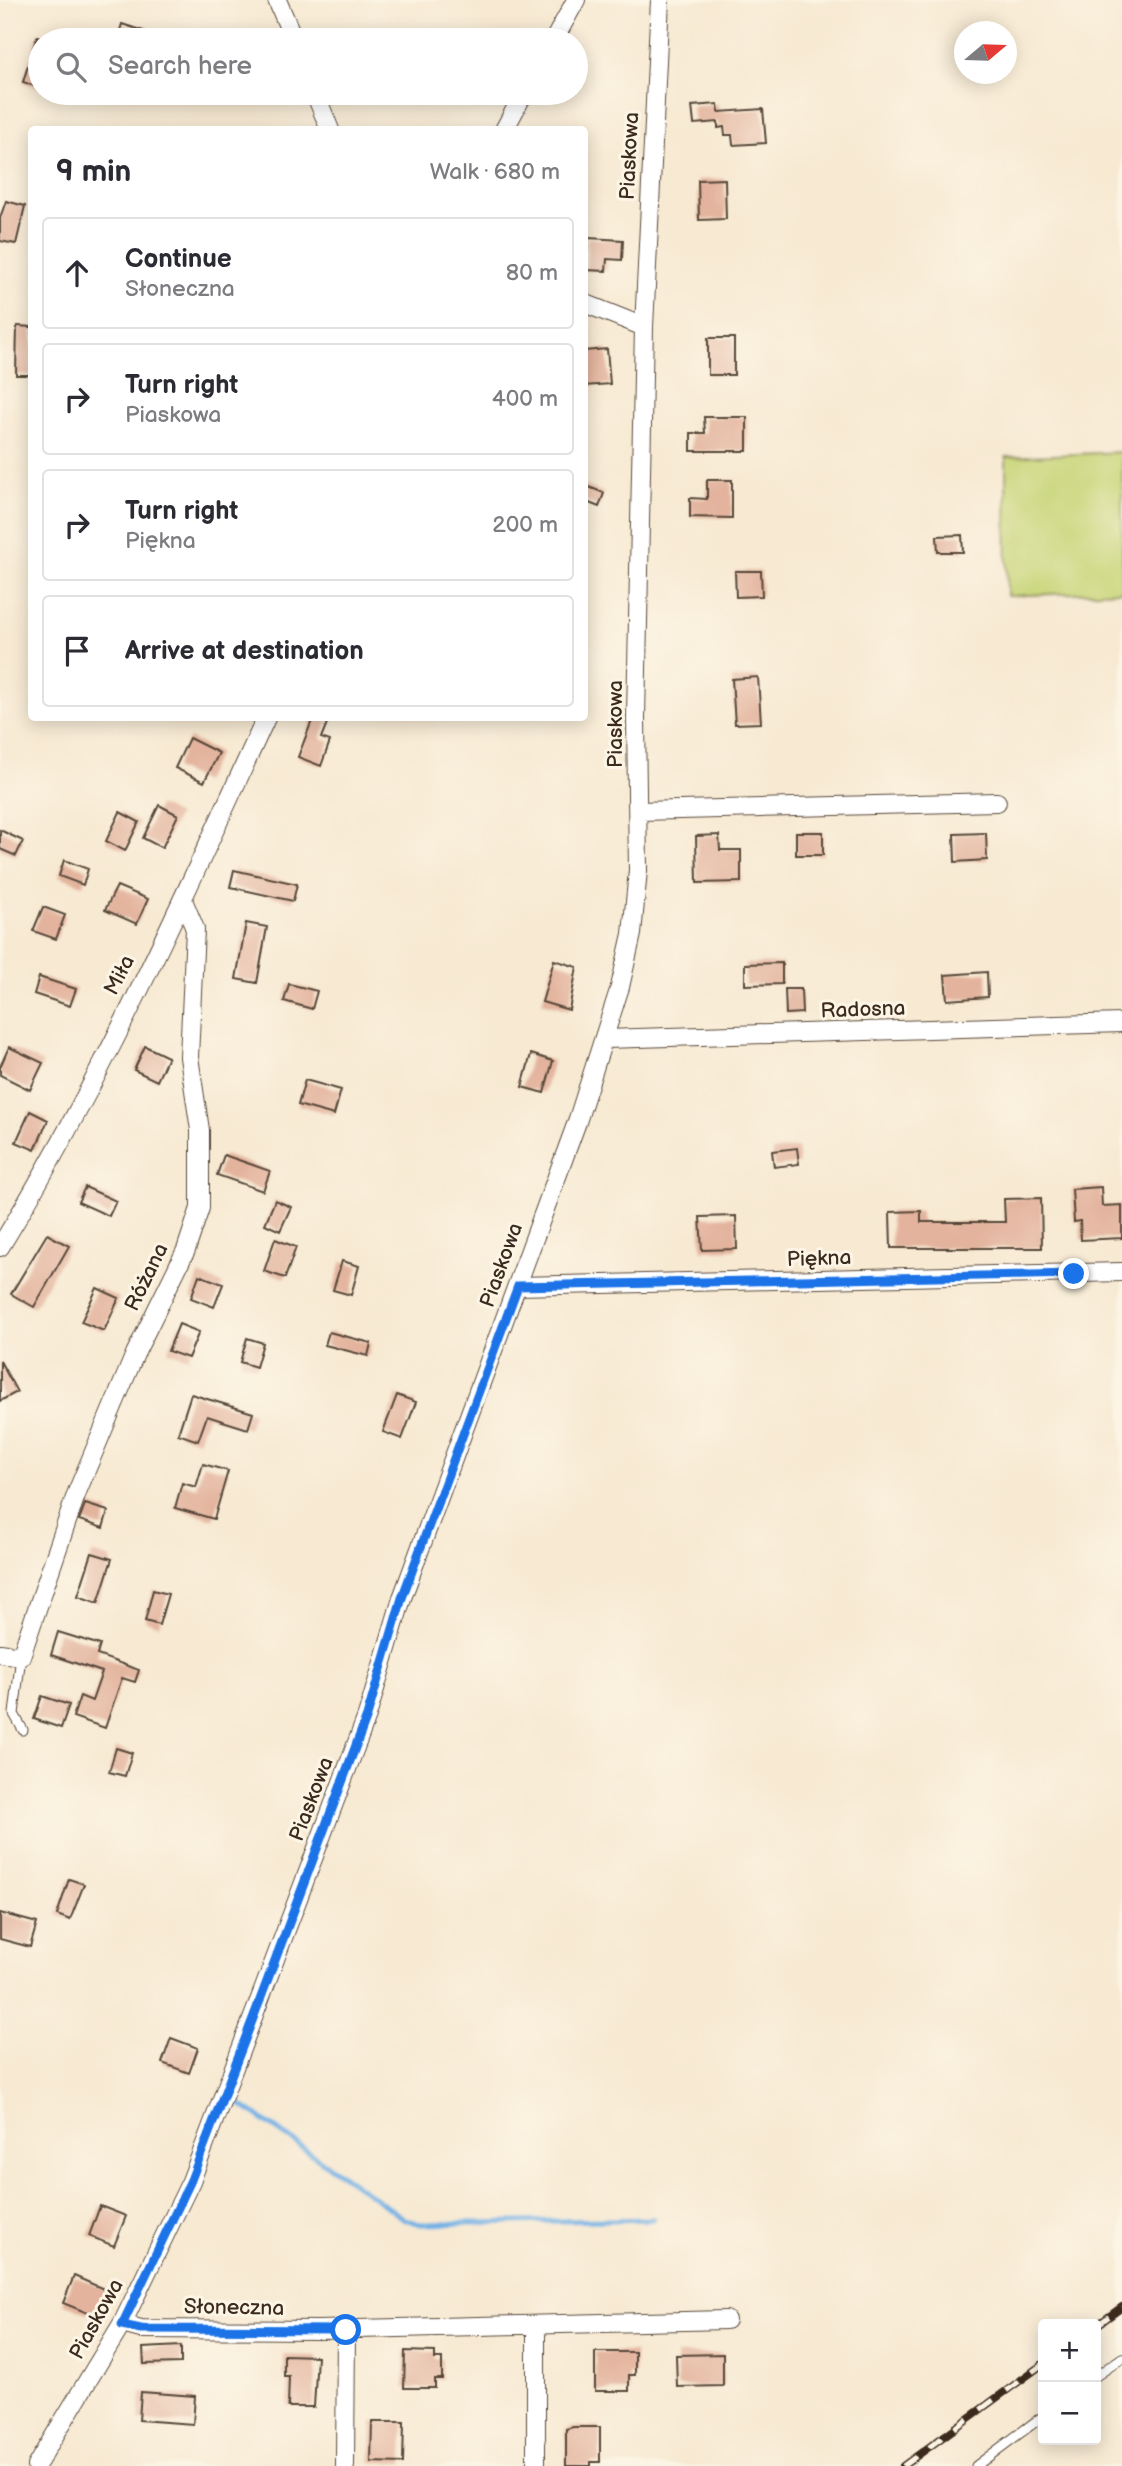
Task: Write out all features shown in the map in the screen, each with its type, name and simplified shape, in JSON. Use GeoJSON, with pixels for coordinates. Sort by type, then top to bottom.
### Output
{"type":"FeatureCollection","features":[{"type":"Feature","properties":{"kind":"street"},"geometry":{"type":"LineString","coordinates":[[277,0],[289,28]]}},
{"type":"Feature","properties":{"kind":"street"},"geometry":{"type":"LineString","coordinates":[[561,28],[576,0]]}},
{"type":"Feature","properties":{"kind":"street","name":"Piaskowa"},"geometry":{"type":"LineString","coordinates":[[36,2466],[122,2325],[191,2180],[367,1716],[402,1598],[606,1039],[632,934],[639,811],[636,718],[644,327],[660,0]]}},
{"type":"Feature","properties":{"kind":"street"},"geometry":{"type":"LineString","coordinates":[[320,105],[328,126]]}},
{"type":"Feature","properties":{"kind":"street"},"geometry":{"type":"LineString","coordinates":[[506,126],[518,105]]}},
{"type":"Feature","properties":{"kind":"street"},"geometry":{"type":"LineString","coordinates":[[588,305],[644,327]]}},
{"type":"Feature","properties":{"kind":"street","name":"Miła"},"geometry":{"type":"LineString","coordinates":[[0,1247],[43,1176],[183,900],[265,721]]}},
{"type":"Feature","properties":{"kind":"street"},"geometry":{"type":"LineString","coordinates":[[639,811],[997,802]]}},
{"type":"Feature","properties":{"kind":"street","name":"Różana"},"geometry":{"type":"LineString","coordinates":[[20,1656],[77,1492],[135,1354],[186,1250],[200,1208],[200,1130],[189,1057],[195,929],[183,900]]}},
{"type":"Feature","properties":{"kind":"street","name":"Radosna"},"geometry":{"type":"LineString","coordinates":[[606,1039],[1122,1023]]}},
{"type":"Feature","properties":{"kind":"street","name":"Piękna"},"geometry":{"type":"LineString","coordinates":[[518,1286],[1122,1272]]}},
{"type":"Feature","properties":{"kind":"street"},"geometry":{"type":"LineString","coordinates":[[0,1653],[20,1656]]}},
{"type":"Feature","properties":{"kind":"street","name":"Słoneczna"},"geometry":{"type":"LineString","coordinates":[[122,2325],[141,2329],[346,2330],[726,2320]]}},
{"type":"Feature","properties":{"kind":"street"},"geometry":{"type":"LineString","coordinates":[[536,2325],[536,2466]]}},
{"type":"Feature","properties":{"kind":"street"},"geometry":{"type":"LineString","coordinates":[[345,2466],[346,2330]]}},
{"type":"Feature","properties":{"kind":"lane","name":"Różana"},"geometry":{"type":"LineString","coordinates":[[20,1656],[13,1714],[23,1730]]}},
{"type":"Feature","properties":{"kind":"lane"},"geometry":{"type":"LineString","coordinates":[[1101,2373],[1122,2358]]}},
{"type":"Feature","properties":{"kind":"lane"},"geometry":{"type":"LineString","coordinates":[[976,2466],[1038,2420]]}},
{"type":"Feature","properties":{"kind":"green space"},"geometry":{"type":"Polygon","coordinates":[[[1122,452],[1122,591],[1007,596],[1006,457],[1122,452]]]}},
{"type":"Feature","properties":{"kind":"building"},"geometry":{"type":"Polygon","coordinates":[[[28,66],[28,84],[23,82],[28,66]]]}},
{"type":"Feature","properties":{"kind":"building"},"geometry":{"type":"Polygon","coordinates":[[[718,104],[719,112],[763,109],[766,143],[733,145],[732,135],[725,135],[724,127],[718,128],[718,122],[694,124],[692,106],[718,104]]]}},
{"type":"Feature","properties":{"kind":"building"},"geometry":{"type":"Polygon","coordinates":[[[725,179],[726,219],[699,220],[698,180],[725,179]]]}},
{"type":"Feature","properties":{"kind":"building"},"geometry":{"type":"Polygon","coordinates":[[[6,201],[25,206],[16,244],[0,241],[0,218],[6,201]]]}},
{"type":"Feature","properties":{"kind":"building"},"geometry":{"type":"Polygon","coordinates":[[[588,238],[623,240],[622,260],[607,259],[606,271],[588,270],[588,238]]]}},
{"type":"Feature","properties":{"kind":"building"},"geometry":{"type":"Polygon","coordinates":[[[17,326],[28,327],[28,375],[16,375],[17,326]]]}},
{"type":"Feature","properties":{"kind":"building"},"geometry":{"type":"Polygon","coordinates":[[[708,338],[734,338],[734,375],[708,375],[708,338]]]}},
{"type":"Feature","properties":{"kind":"building"},"geometry":{"type":"Polygon","coordinates":[[[607,349],[610,384],[588,386],[588,351],[607,349]]]}},
{"type":"Feature","properties":{"kind":"building"},"geometry":{"type":"Polygon","coordinates":[[[704,417],[747,417],[747,451],[691,451],[691,433],[705,433],[704,417]]]}},
{"type":"Feature","properties":{"kind":"building"},"geometry":{"type":"Polygon","coordinates":[[[707,480],[732,480],[732,518],[690,517],[690,498],[707,499],[707,480]]]}},
{"type":"Feature","properties":{"kind":"building"},"geometry":{"type":"Polygon","coordinates":[[[588,487],[604,493],[599,507],[588,503],[588,487]]]}},
{"type":"Feature","properties":{"kind":"building"},"geometry":{"type":"Polygon","coordinates":[[[962,535],[963,552],[938,552],[937,536],[962,535]]]}},
{"type":"Feature","properties":{"kind":"building"},"geometry":{"type":"Polygon","coordinates":[[[735,571],[761,571],[762,596],[736,597],[735,571]]]}},
{"type":"Feature","properties":{"kind":"building"},"geometry":{"type":"Polygon","coordinates":[[[758,677],[761,723],[735,724],[732,679],[758,677]]]}},
{"type":"Feature","properties":{"kind":"building"},"geometry":{"type":"Polygon","coordinates":[[[312,721],[328,721],[321,738],[330,741],[321,766],[298,757],[312,721]]]}},
{"type":"Feature","properties":{"kind":"building"},"geometry":{"type":"Polygon","coordinates":[[[189,738],[219,753],[204,782],[175,768],[189,738]]]}},
{"type":"Feature","properties":{"kind":"building"},"geometry":{"type":"Polygon","coordinates":[[[159,805],[178,815],[162,848],[143,838],[159,805]]]}},
{"type":"Feature","properties":{"kind":"building"},"geometry":{"type":"Polygon","coordinates":[[[120,812],[139,822],[125,851],[106,841],[120,812]]]}},
{"type":"Feature","properties":{"kind":"building"},"geometry":{"type":"Polygon","coordinates":[[[0,830],[23,841],[16,856],[0,849],[0,830]]]}},
{"type":"Feature","properties":{"kind":"building"},"geometry":{"type":"Polygon","coordinates":[[[796,832],[823,832],[823,855],[796,855],[796,832]]]}},
{"type":"Feature","properties":{"kind":"building"},"geometry":{"type":"Polygon","coordinates":[[[986,833],[987,860],[955,862],[954,834],[986,833]]]}},
{"type":"Feature","properties":{"kind":"building"},"geometry":{"type":"Polygon","coordinates":[[[719,835],[720,850],[741,850],[741,882],[697,883],[696,836],[719,835]]]}},
{"type":"Feature","properties":{"kind":"building"},"geometry":{"type":"Polygon","coordinates":[[[64,860],[88,869],[83,885],[59,876],[64,860]]]}},
{"type":"Feature","properties":{"kind":"building"},"geometry":{"type":"Polygon","coordinates":[[[234,870],[297,884],[293,901],[230,887],[234,870]]]}},
{"type":"Feature","properties":{"kind":"building"},"geometry":{"type":"Polygon","coordinates":[[[117,886],[148,899],[137,924],[105,910],[117,886]]]}},
{"type":"Feature","properties":{"kind":"building"},"geometry":{"type":"Polygon","coordinates":[[[43,907],[65,915],[56,939],[33,931],[43,907]]]}},
{"type":"Feature","properties":{"kind":"building"},"geometry":{"type":"Polygon","coordinates":[[[246,923],[267,927],[257,983],[236,979],[246,923]]]}},
{"type":"Feature","properties":{"kind":"building"},"geometry":{"type":"Polygon","coordinates":[[[554,960],[577,967],[569,1010],[542,1002],[554,960]]]}},
{"type":"Feature","properties":{"kind":"building"},"geometry":{"type":"Polygon","coordinates":[[[782,963],[782,984],[745,985],[745,964],[782,963]]]}},
{"type":"Feature","properties":{"kind":"building"},"geometry":{"type":"Polygon","coordinates":[[[987,972],[988,997],[947,1000],[945,975],[987,972]]]}},
{"type":"Feature","properties":{"kind":"building"},"geometry":{"type":"Polygon","coordinates":[[[39,977],[76,989],[70,1006],[34,994],[39,977]]]}},
{"type":"Feature","properties":{"kind":"building"},"geometry":{"type":"Polygon","coordinates":[[[289,984],[317,991],[312,1009],[284,1001],[289,984]]]}},
{"type":"Feature","properties":{"kind":"building"},"geometry":{"type":"Polygon","coordinates":[[[785,989],[801,989],[802,1013],[786,1014],[785,989]]]}},
{"type":"Feature","properties":{"kind":"building"},"geometry":{"type":"Polygon","coordinates":[[[145,1046],[168,1057],[157,1081],[134,1070],[145,1046]]]}},
{"type":"Feature","properties":{"kind":"building"},"geometry":{"type":"Polygon","coordinates":[[[9,1047],[43,1063],[30,1090],[0,1075],[0,1067],[9,1047]]]}},
{"type":"Feature","properties":{"kind":"building"},"geometry":{"type":"Polygon","coordinates":[[[531,1054],[553,1061],[544,1093],[522,1087],[531,1054]]]}},
{"type":"Feature","properties":{"kind":"building"},"geometry":{"type":"Polygon","coordinates":[[[305,1080],[341,1090],[334,1115],[298,1105],[305,1080]]]}},
{"type":"Feature","properties":{"kind":"building"},"geometry":{"type":"Polygon","coordinates":[[[30,1111],[48,1120],[35,1150],[16,1142],[30,1111]]]}},
{"type":"Feature","properties":{"kind":"building"},"geometry":{"type":"Polygon","coordinates":[[[797,1148],[799,1164],[774,1167],[772,1151],[797,1148]]]}},
{"type":"Feature","properties":{"kind":"building"},"geometry":{"type":"Polygon","coordinates":[[[224,1155],[270,1171],[263,1191],[217,1175],[224,1155]]]}},
{"type":"Feature","properties":{"kind":"building"},"geometry":{"type":"Polygon","coordinates":[[[85,1187],[116,1201],[109,1216],[78,1202],[85,1187]]]}},
{"type":"Feature","properties":{"kind":"building"},"geometry":{"type":"Polygon","coordinates":[[[1101,1187],[1102,1206],[1122,1205],[1122,1238],[1081,1240],[1080,1221],[1074,1222],[1072,1189],[1101,1187]]]}},
{"type":"Feature","properties":{"kind":"building"},"geometry":{"type":"Polygon","coordinates":[[[1041,1198],[1042,1248],[891,1248],[890,1212],[921,1211],[921,1222],[1005,1222],[1004,1199],[1041,1198]]]}},
{"type":"Feature","properties":{"kind":"building"},"geometry":{"type":"Polygon","coordinates":[[[275,1200],[291,1207],[280,1231],[265,1224],[275,1200]]]}},
{"type":"Feature","properties":{"kind":"building"},"geometry":{"type":"Polygon","coordinates":[[[736,1216],[737,1249],[702,1250],[700,1217],[736,1216]]]}},
{"type":"Feature","properties":{"kind":"building"},"geometry":{"type":"Polygon","coordinates":[[[47,1234],[69,1246],[34,1307],[11,1294],[47,1234]]]}},
{"type":"Feature","properties":{"kind":"building"},"geometry":{"type":"Polygon","coordinates":[[[275,1239],[296,1247],[285,1278],[264,1271],[275,1239]]]}},
{"type":"Feature","properties":{"kind":"building"},"geometry":{"type":"Polygon","coordinates":[[[342,1261],[359,1266],[351,1295],[333,1290],[342,1261]]]}},
{"type":"Feature","properties":{"kind":"building"},"geometry":{"type":"Polygon","coordinates":[[[199,1275],[223,1284],[214,1307],[191,1298],[199,1275]]]}},
{"type":"Feature","properties":{"kind":"building"},"geometry":{"type":"Polygon","coordinates":[[[97,1288],[119,1298],[104,1331],[81,1322],[97,1288]]]}},
{"type":"Feature","properties":{"kind":"building"},"geometry":{"type":"Polygon","coordinates":[[[179,1324],[199,1332],[188,1358],[168,1351],[179,1324]]]}},
{"type":"Feature","properties":{"kind":"building"},"geometry":{"type":"Polygon","coordinates":[[[329,1332],[371,1343],[368,1356],[325,1345],[329,1332]]]}},
{"type":"Feature","properties":{"kind":"building"},"geometry":{"type":"Polygon","coordinates":[[[247,1338],[263,1343],[256,1367],[240,1362],[247,1338]]]}},
{"type":"Feature","properties":{"kind":"building"},"geometry":{"type":"Polygon","coordinates":[[[0,1361],[17,1392],[0,1401],[0,1361]]]}},
{"type":"Feature","properties":{"kind":"building"},"geometry":{"type":"Polygon","coordinates":[[[191,1394],[253,1413],[248,1429],[207,1416],[198,1441],[178,1434],[191,1394]]]}},
{"type":"Feature","properties":{"kind":"building"},"geometry":{"type":"Polygon","coordinates":[[[397,1395],[416,1402],[402,1439],[383,1432],[397,1395]]]}},
{"type":"Feature","properties":{"kind":"building"},"geometry":{"type":"Polygon","coordinates":[[[203,1464],[228,1471],[214,1519],[175,1508],[182,1483],[196,1487],[203,1464]]]}},
{"type":"Feature","properties":{"kind":"building"},"geometry":{"type":"Polygon","coordinates":[[[85,1504],[108,1511],[103,1528],[79,1520],[85,1504]]]}},
{"type":"Feature","properties":{"kind":"building"},"geometry":{"type":"Polygon","coordinates":[[[92,1553],[112,1559],[98,1603],[78,1596],[92,1553]]]}},
{"type":"Feature","properties":{"kind":"building"},"geometry":{"type":"Polygon","coordinates":[[[153,1590],[168,1594],[159,1625],[145,1621],[153,1590]]]}},
{"type":"Feature","properties":{"kind":"building"},"geometry":{"type":"Polygon","coordinates":[[[58,1632],[100,1645],[97,1655],[139,1670],[135,1682],[122,1678],[105,1728],[73,1717],[80,1696],[92,1701],[102,1672],[51,1655],[58,1632]]]}},
{"type":"Feature","properties":{"kind":"building"},"geometry":{"type":"Polygon","coordinates":[[[42,1696],[69,1705],[61,1728],[34,1719],[42,1696]]]}},
{"type":"Feature","properties":{"kind":"building"},"geometry":{"type":"Polygon","coordinates":[[[116,1748],[132,1753],[125,1776],[109,1772],[116,1748]]]}},
{"type":"Feature","properties":{"kind":"building"},"geometry":{"type":"Polygon","coordinates":[[[69,1879],[84,1884],[70,1920],[57,1915],[69,1879]]]}},
{"type":"Feature","properties":{"kind":"building"},"geometry":{"type":"Polygon","coordinates":[[[0,1913],[37,1923],[30,1947],[0,1939],[0,1913]]]}},
{"type":"Feature","properties":{"kind":"building"},"geometry":{"type":"Polygon","coordinates":[[[171,2038],[198,2048],[189,2073],[162,2063],[171,2038]]]}},
{"type":"Feature","properties":{"kind":"building"},"geometry":{"type":"Polygon","coordinates":[[[100,2206],[126,2216],[114,2246],[89,2236],[100,2206]]]}},
{"type":"Feature","properties":{"kind":"building"},"geometry":{"type":"Polygon","coordinates":[[[74,2276],[106,2290],[95,2316],[63,2303],[74,2276]]]}},
{"type":"Feature","properties":{"kind":"building"},"geometry":{"type":"Polygon","coordinates":[[[181,2346],[181,2363],[144,2364],[143,2348],[181,2346]]]}},
{"type":"Feature","properties":{"kind":"building"},"geometry":{"type":"Polygon","coordinates":[[[405,2351],[435,2352],[435,2359],[442,2359],[442,2379],[435,2379],[435,2388],[404,2388],[405,2351]]]}},
{"type":"Feature","properties":{"kind":"building"},"geometry":{"type":"Polygon","coordinates":[[[595,2352],[635,2352],[635,2375],[629,2375],[629,2391],[595,2391],[595,2352]]]}},
{"type":"Feature","properties":{"kind":"building"},"geometry":{"type":"Polygon","coordinates":[[[723,2354],[723,2386],[677,2387],[676,2355],[723,2354]]]}},
{"type":"Feature","properties":{"kind":"building"},"geometry":{"type":"Polygon","coordinates":[[[284,2355],[317,2356],[314,2407],[288,2407],[289,2376],[284,2376],[284,2355]]]}},
{"type":"Feature","properties":{"kind":"building"},"geometry":{"type":"Polygon","coordinates":[[[141,2392],[195,2396],[193,2424],[139,2420],[141,2392]]]}},
{"type":"Feature","properties":{"kind":"building"},"geometry":{"type":"Polygon","coordinates":[[[372,2422],[404,2422],[403,2463],[371,2462],[372,2422]]]}},
{"type":"Feature","properties":{"kind":"building"},"geometry":{"type":"Polygon","coordinates":[[[600,2427],[600,2462],[591,2462],[591,2466],[566,2466],[566,2429],[600,2427]]]}},
{"type":"Feature","properties":{"kind":"waterway"},"geometry":{"type":"LineString","coordinates":[[237,2102],[405,2219],[420,2224],[653,2219]]}},
{"type":"Feature","properties":{"kind":"railway"},"geometry":{"type":"LineString","coordinates":[[1101,2322],[1122,2307]]}},
{"type":"Feature","properties":{"kind":"railway"},"geometry":{"type":"LineString","coordinates":[[903,2466],[1038,2368]]}},
{"type":"Feature","properties":{"kind":"route"},"geometry":{"type":"LineString","coordinates":[[346,2330],[141,2329],[122,2325],[191,2180],[257,2008],[367,1716],[402,1598],[450,1462],[518,1286],[632,1286],[1074,1274]]}}]}
